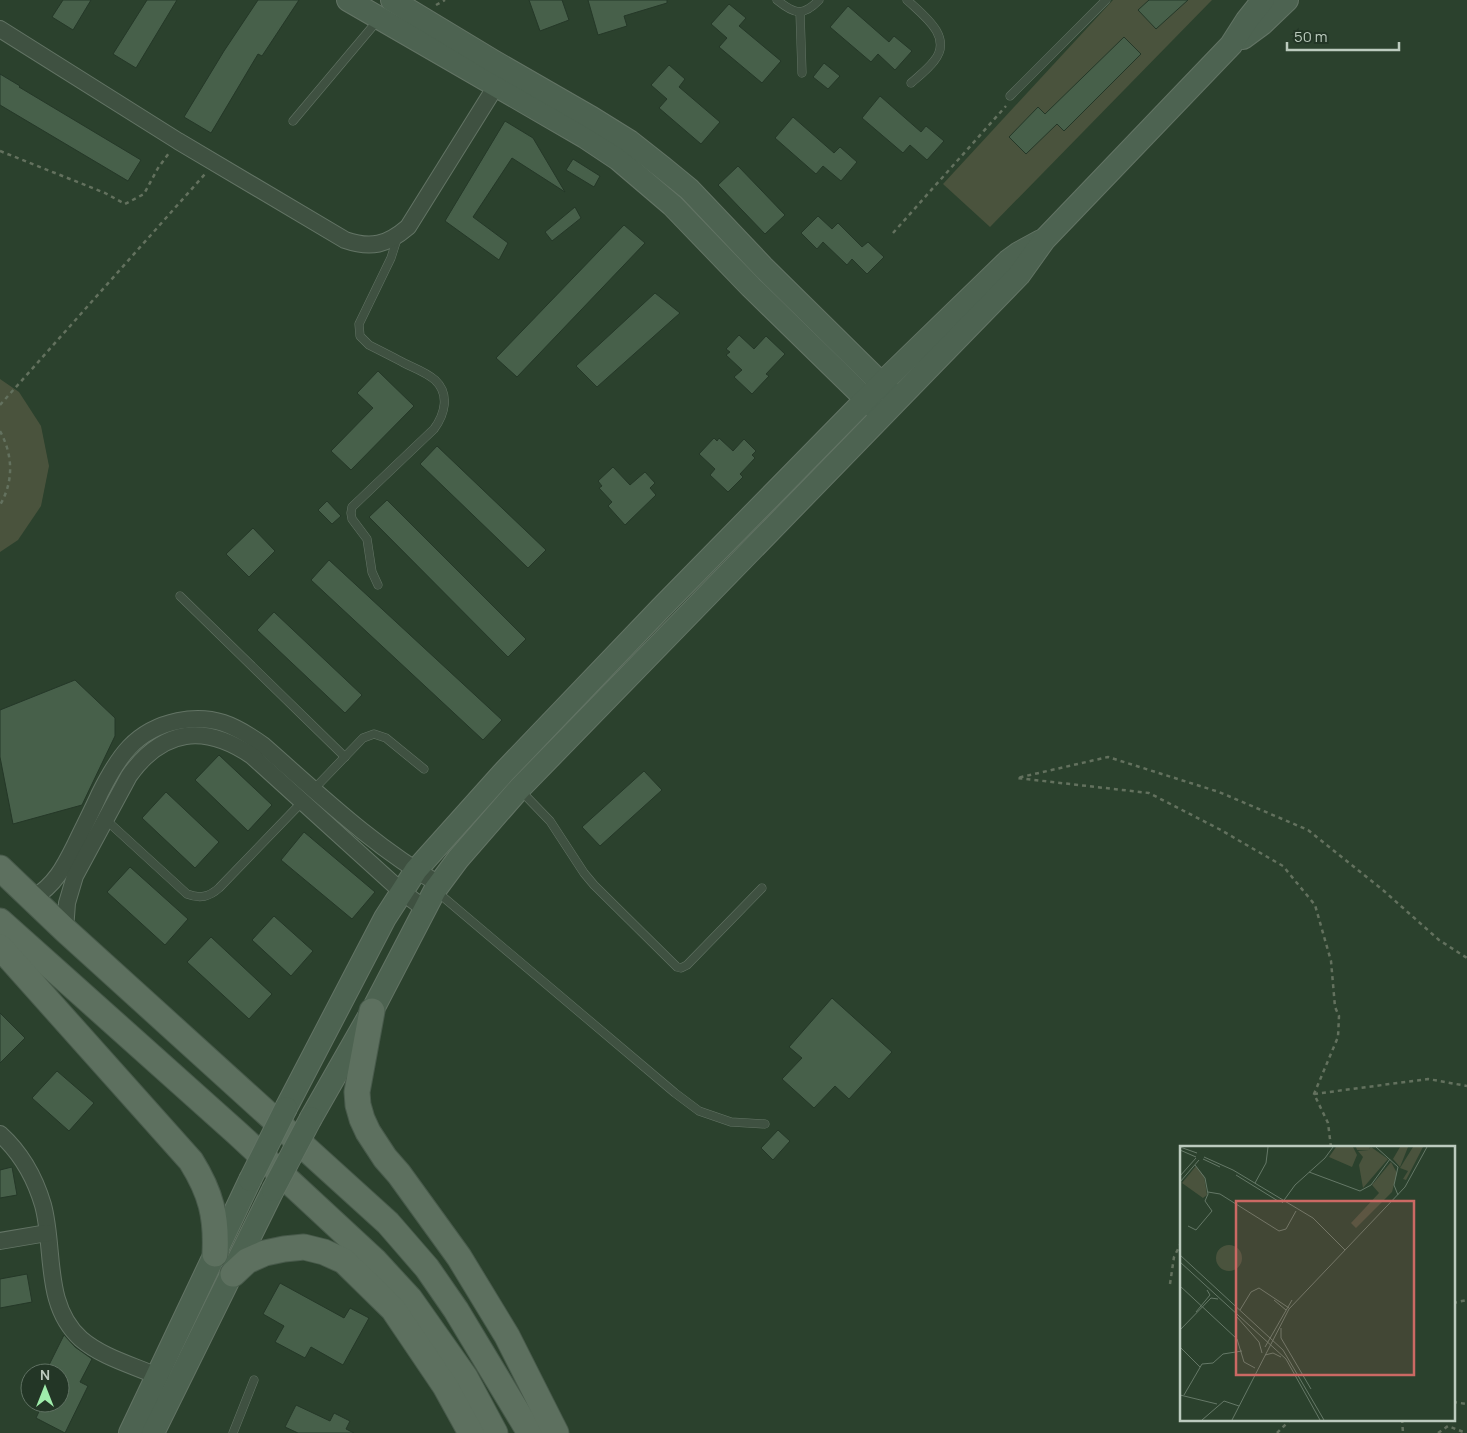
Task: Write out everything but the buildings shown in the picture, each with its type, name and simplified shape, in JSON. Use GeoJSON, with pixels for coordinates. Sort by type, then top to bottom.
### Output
{"type":"FeatureCollection","features":[{"type":"Feature","properties":{"kind":"main road"},"geometry":{"type":"LineString","coordinates":[[348,0],[388,6],[490,75],[592,118],[629,141],[689,189],[770,274],[890,408]]}},
{"type":"Feature","properties":{"kind":"main road"},"geometry":{"type":"LineString","coordinates":[[153,1433],[273,1190],[311,1118],[372,1011],[433,894],[458,859],[519,789],[890,408],[912,369],[1008,261],[1031,245],[1044,240],[1231,45],[1263,0]]}},
{"type":"Feature","properties":{"kind":"main road"},"geometry":{"type":"LineString","coordinates":[[1231,45],[1262,24],[1286,0]]}},
{"type":"Feature","properties":{"kind":"main road"},"geometry":{"type":"LineString","coordinates":[[130,1433],[250,1180],[401,890],[416,870],[503,773],[660,609],[874,392],[912,369]]}},
{"type":"Feature","properties":{"kind":"main road"},"geometry":{"type":"LineString","coordinates":[[841,426],[846,427],[853,433],[857,442]]}},
{"type":"Feature","properties":{"kind":"main road"},"geometry":{"type":"LineString","coordinates":[[660,609],[678,625]]}},
{"type":"Feature","properties":{"kind":"main road"},"geometry":{"type":"LineString","coordinates":[[0,868],[64,930],[388,1223],[427,1268],[456,1310],[530,1433]]}},
{"type":"Feature","properties":{"kind":"main road"},"geometry":{"type":"LineString","coordinates":[[0,921],[237,1133],[375,1261],[410,1299],[465,1377],[495,1433]]}},
{"type":"Feature","properties":{"kind":"main road"},"geometry":{"type":"LineString","coordinates":[[0,947],[191,1161],[202,1178],[214,1215],[216,1234],[215,1254]]}},
{"type":"Feature","properties":{"kind":"main road"},"geometry":{"type":"LineString","coordinates":[[372,1011],[357,1092],[362,1119],[385,1158],[459,1257],[507,1336],[556,1433]]}},
{"type":"Feature","properties":{"kind":"main road"},"geometry":{"type":"LineString","coordinates":[[233,1274],[247,1261],[265,1253],[284,1249],[304,1248],[324,1252],[344,1261],[393,1309],[445,1386],[472,1433]]}},
{"type":"Feature","properties":{"kind":"street"},"geometry":{"type":"LineString","coordinates":[[0,29],[214,163],[344,240],[358,244],[372,245],[385,243],[398,236],[408,227],[490,75]]}},
{"type":"Feature","properties":{"kind":"street"},"geometry":{"type":"LineString","coordinates":[[33,898],[50,886],[62,869],[114,766],[126,749],[141,736],[164,724],[190,719],[217,721],[242,730],[263,745],[388,851],[416,870],[433,894]]}},
{"type":"Feature","properties":{"kind":"street"},"geometry":{"type":"LineString","coordinates":[[64,930],[67,903],[71,889],[105,819],[129,776],[139,761],[152,749],[171,740],[192,735],[214,736],[234,744],[252,756],[401,890],[433,894]]}},
{"type":"Feature","properties":{"kind":"street"},"geometry":{"type":"LineString","coordinates":[[302,801],[314,789]]}},
{"type":"Feature","properties":{"kind":"street"},"geometry":{"type":"LineString","coordinates":[[0,1134],[22,1159],[35,1182],[43,1207],[57,1301],[67,1322],[81,1338],[100,1351],[157,1376]]}},
{"type":"Feature","properties":{"kind":"street"},"geometry":{"type":"LineString","coordinates":[[0,1242],[47,1233]]}},
{"type":"Feature","properties":{"kind":"lane"},"geometry":{"type":"LineString","coordinates":[[777,0],[793,11],[800,12],[807,10],[819,0]]}},
{"type":"Feature","properties":{"kind":"lane"},"geometry":{"type":"LineString","coordinates":[[907,0],[935,27],[941,44],[935,60],[911,83]]}},
{"type":"Feature","properties":{"kind":"lane"},"geometry":{"type":"LineString","coordinates":[[1010,96],[1106,0]]}},
{"type":"Feature","properties":{"kind":"lane"},"geometry":{"type":"LineString","coordinates":[[293,121],[388,6]]}},
{"type":"Feature","properties":{"kind":"lane"},"geometry":{"type":"LineString","coordinates":[[800,12],[802,73]]}},
{"type":"Feature","properties":{"kind":"lane"},"geometry":{"type":"LineString","coordinates":[[378,585],[372,572],[367,539],[352,519],[352,507],[434,429],[441,420],[444,410],[444,399],[441,389],[435,380],[364,342],[358,330],[361,318],[391,258],[398,236]]}},
{"type":"Feature","properties":{"kind":"lane"},"geometry":{"type":"LineString","coordinates":[[180,596],[345,757]]}},
{"type":"Feature","properties":{"kind":"lane"},"geometry":{"type":"LineString","coordinates":[[314,789],[364,738],[374,734],[386,738],[424,769]]}},
{"type":"Feature","properties":{"kind":"lane"},"geometry":{"type":"LineString","coordinates":[[519,789],[550,820],[584,874],[677,967],[681,968],[687,965],[762,888]]}},
{"type":"Feature","properties":{"kind":"lane"},"geometry":{"type":"LineString","coordinates":[[105,819],[187,894],[201,897],[207,896],[218,888],[302,801]]}},
{"type":"Feature","properties":{"kind":"lane"},"geometry":{"type":"LineString","coordinates":[[433,894],[699,1111],[731,1122],[765,1124]]}},
{"type":"Feature","properties":{"kind":"lane"},"geometry":{"type":"LineString","coordinates":[[233,1433],[254,1380]]}},
{"type":"Feature","properties":{"kind":"path"},"geometry":{"type":"LineString","coordinates":[[893,233],[1006,108],[1010,96]]}},
{"type":"Feature","properties":{"kind":"path"},"geometry":{"type":"LineString","coordinates":[[0,150],[105,193],[126,204],[144,194],[158,168],[178,141]]}},
{"type":"Feature","properties":{"kind":"path"},"geometry":{"type":"LineString","coordinates":[[0,406],[214,163]]}},
{"type":"Feature","properties":{"kind":"path"},"geometry":{"type":"LineString","coordinates":[[0,431],[10,457],[11,472],[8,488],[0,505]]}},
{"type":"Feature","properties":{"kind":"path"},"geometry":{"type":"LineString","coordinates":[[1332,1146],[1328,1123],[1314,1094],[1338,1036],[1340,1016],[1335,1007],[1331,961],[1315,905],[1283,866],[1219,829],[1149,794],[1017,778],[1108,757],[1218,792],[1308,830],[1384,890],[1439,940],[1467,958]]}},
{"type":"Feature","properties":{"kind":"path"},"geometry":{"type":"LineString","coordinates":[[1314,1094],[1428,1079],[1467,1086]]}},
{"type":"Feature","properties":{"kind":"path"},"geometry":{"type":"LineString","coordinates":[[1170,1284],[1174,1258],[1180,1245]]}},
{"type":"Feature","properties":{"kind":"path"},"geometry":{"type":"LineString","coordinates":[[1454,1303],[1467,1300]]}},
{"type":"Feature","properties":{"kind":"path"},"geometry":{"type":"LineString","coordinates":[[1454,1402],[1467,1404]]}},
{"type":"Feature","properties":{"kind":"path"},"geometry":{"type":"LineString","coordinates":[[1277,1433],[1290,1420]]}},
{"type":"Feature","properties":{"kind":"path"},"geometry":{"type":"LineString","coordinates":[[1402,1420],[1403,1433]]}},
{"type":"Feature","properties":{"kind":"path"},"geometry":{"type":"LineString","coordinates":[[1438,1433],[1448,1426],[1466,1433]]}},
{"type":"Feature","properties":{"kind":"green space"},"geometry":{"type":"Polygon","coordinates":[[[1113,0],[1212,0],[990,227],[943,184],[1113,0]]]}},
{"type":"Feature","properties":{"kind":"green space"},"geometry":{"type":"Polygon","coordinates":[[[0,379],[19,392],[41,426],[49,466],[41,506],[18,540],[0,552],[0,379]]]}}]}
